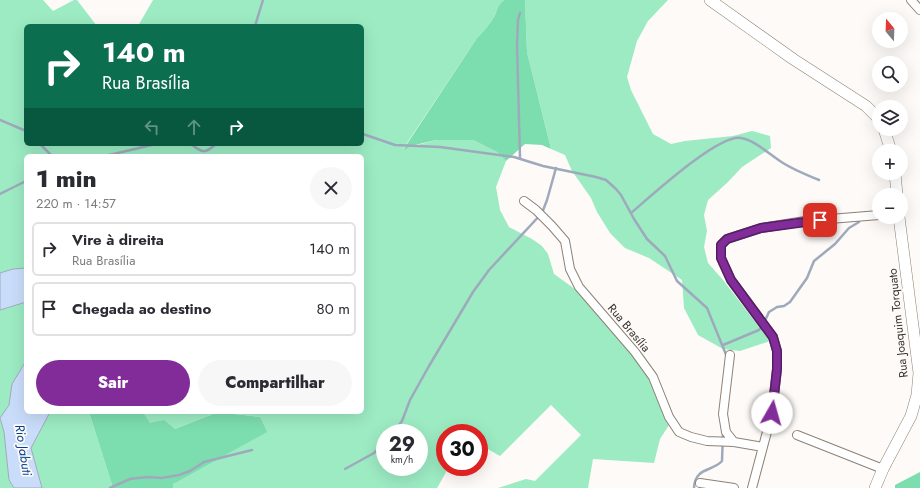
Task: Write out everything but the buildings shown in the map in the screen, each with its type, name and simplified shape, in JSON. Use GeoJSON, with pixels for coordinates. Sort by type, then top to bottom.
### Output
{"type":"FeatureCollection","features":[{"type":"Feature","properties":{"kind":"street"},"geometry":{"type":"LineString","coordinates":[[710,0],[793,59],[866,106],[872,112]]}},
{"type":"Feature","properties":{"kind":"street"},"geometry":{"type":"LineString","coordinates":[[911,0],[920,10]]}},
{"type":"Feature","properties":{"kind":"street","name":"Rua Brasília"},"geometry":{"type":"LineString","coordinates":[[524,201],[541,215],[565,241],[570,269],[579,287],[635,352],[653,377],[669,417],[679,432],[707,441],[734,442],[763,447]]}},
{"type":"Feature","properties":{"kind":"street"},"geometry":{"type":"LineString","coordinates":[[752,488],[772,413],[777,369],[777,351],[773,337],[731,280],[721,258],[721,245],[727,239],[761,228],[805,221],[872,216]]}},
{"type":"Feature","properties":{"kind":"street","name":"Rua Joaquim Torquato"},"geometry":{"type":"LineString","coordinates":[[875,488],[883,469],[911,416],[917,395],[919,373],[900,224]]}},
{"type":"Feature","properties":{"kind":"street"},"geometry":{"type":"LineString","coordinates":[[730,355],[723,414],[726,432],[734,442]]}},
{"type":"Feature","properties":{"kind":"street"},"geometry":{"type":"LineString","coordinates":[[797,435],[883,469]]}},
{"type":"Feature","properties":{"kind":"street"},"geometry":{"type":"LineString","coordinates":[[700,484],[734,488]]}},
{"type":"Feature","properties":{"kind":"green space"},"geometry":{"type":"Polygon","coordinates":[[[0,0],[43,0],[53,11],[74,0],[77,0],[95,24],[24,24],[24,146],[364,146],[364,24],[139,24],[153,0],[504,0],[498,6],[492,20],[477,38],[403,149],[436,140],[473,140],[497,152],[506,161],[496,187],[500,210],[509,227],[542,246],[548,254],[554,274],[579,292],[640,362],[651,383],[660,391],[670,406],[673,415],[671,422],[660,439],[654,463],[593,459],[588,488],[498,488],[526,479],[535,481],[581,435],[551,405],[500,456],[488,449],[488,424],[436,424],[436,476],[444,476],[437,488],[173,488],[173,484],[260,417],[236,414],[364,414],[364,154],[24,154],[24,268],[13,269],[0,273],[0,0]]]}},
{"type":"Feature","properties":{"kind":"green space"},"geometry":{"type":"Polygon","coordinates":[[[504,0],[525,0],[527,52],[551,149],[542,145],[525,144],[506,161],[497,152],[473,140],[436,140],[415,145],[403,150],[477,38],[492,20],[500,4],[504,0]]]}},
{"type":"Feature","properties":{"kind":"green space"},"geometry":{"type":"Polygon","coordinates":[[[525,0],[668,0],[648,21],[637,41],[627,77],[631,90],[653,134],[671,144],[733,136],[752,131],[770,136],[771,148],[742,167],[708,200],[704,215],[707,231],[704,247],[708,263],[770,341],[740,351],[723,349],[698,335],[684,308],[682,280],[649,258],[625,248],[610,233],[597,212],[591,198],[572,171],[565,155],[551,149],[527,52],[525,0]]]}},
{"type":"Feature","properties":{"kind":"green space"},"geometry":{"type":"Polygon","coordinates":[[[24,303],[24,364],[12,384],[9,405],[0,418],[0,310],[24,303]]]}},
{"type":"Feature","properties":{"kind":"green space"},"geometry":{"type":"Polygon","coordinates":[[[49,414],[90,414],[113,488],[42,488],[31,448],[49,414]]]}},
{"type":"Feature","properties":{"kind":"green space"},"geometry":{"type":"Polygon","coordinates":[[[90,414],[144,414],[150,423],[164,420],[175,429],[213,414],[235,414],[260,417],[267,432],[173,484],[173,488],[113,488],[90,414]]]}},
{"type":"Feature","properties":{"kind":"green space"},"geometry":{"type":"Polygon","coordinates":[[[144,414],[213,414],[175,429],[150,424],[144,414]]]}},
{"type":"Feature","properties":{"kind":"green space"},"geometry":{"type":"Polygon","coordinates":[[[0,418],[4,432],[9,480],[14,488],[0,488],[0,418]]]}},
{"type":"Feature","properties":{"kind":"green space"},"geometry":{"type":"Polygon","coordinates":[[[920,472],[920,488],[895,488],[895,485],[920,472]]]}},
{"type":"Feature","properties":{"kind":"water"},"geometry":{"type":"Polygon","coordinates":[[[24,268],[24,303],[0,310],[0,273],[13,269],[24,268]]]}},
{"type":"Feature","properties":{"kind":"water","name":"Rio Jabuti"},"geometry":{"type":"Polygon","coordinates":[[[24,364],[24,414],[49,414],[31,448],[42,488],[14,488],[9,480],[4,432],[0,418],[9,405],[12,384],[24,364]]]}},
{"type":"Feature","properties":{"kind":"waterway"},"geometry":{"type":"LineString","coordinates":[[256,24],[263,0]]}},
{"type":"Feature","properties":{"kind":"waterway"},"geometry":{"type":"LineString","coordinates":[[520,13],[518,20],[517,45],[520,158]]}},
{"type":"Feature","properties":{"kind":"waterway"},"geometry":{"type":"LineString","coordinates":[[0,120],[24,130]]}},
{"type":"Feature","properties":{"kind":"waterway"},"geometry":{"type":"LineString","coordinates":[[364,134],[395,145],[440,147],[514,157],[543,166],[606,180],[621,195],[647,239],[665,256],[677,281],[707,308],[727,357]]}},
{"type":"Feature","properties":{"kind":"waterway"},"geometry":{"type":"LineString","coordinates":[[631,213],[684,168],[730,139],[746,139],[787,166],[819,180]]}},
{"type":"Feature","properties":{"kind":"waterway"},"geometry":{"type":"LineString","coordinates":[[42,146],[50,154]]}},
{"type":"Feature","properties":{"kind":"waterway"},"geometry":{"type":"LineString","coordinates":[[114,154],[148,146]]}},
{"type":"Feature","properties":{"kind":"waterway"},"geometry":{"type":"LineString","coordinates":[[194,146],[201,151],[206,151],[213,146]]}},
{"type":"Feature","properties":{"kind":"waterway"},"geometry":{"type":"LineString","coordinates":[[400,424],[410,400],[473,292],[489,270],[542,213],[556,168]]}},
{"type":"Feature","properties":{"kind":"waterway"},"geometry":{"type":"LineString","coordinates":[[0,194],[24,182]]}},
{"type":"Feature","properties":{"kind":"waterway"},"geometry":{"type":"LineString","coordinates":[[723,345],[759,330],[769,312],[790,302],[807,278],[814,261],[835,244],[849,228],[859,222]]}},
{"type":"Feature","properties":{"kind":"waterway"},"geometry":{"type":"LineString","coordinates":[[694,488],[697,476],[722,461],[723,432]]}},
{"type":"Feature","properties":{"kind":"waterway"},"geometry":{"type":"LineString","coordinates":[[110,488],[130,479],[147,477],[162,478],[179,475],[190,471],[204,462],[252,450]]}},
{"type":"Feature","properties":{"kind":"waterway"},"geometry":{"type":"LineString","coordinates":[[345,469],[376,451]]}},
{"type":"Feature","properties":{"kind":"route"},"geometry":{"type":"LineString","coordinates":[[772,413],[777,369],[777,351],[773,337],[731,280],[721,258],[721,245],[727,239],[761,228],[820,220]]}}]}
